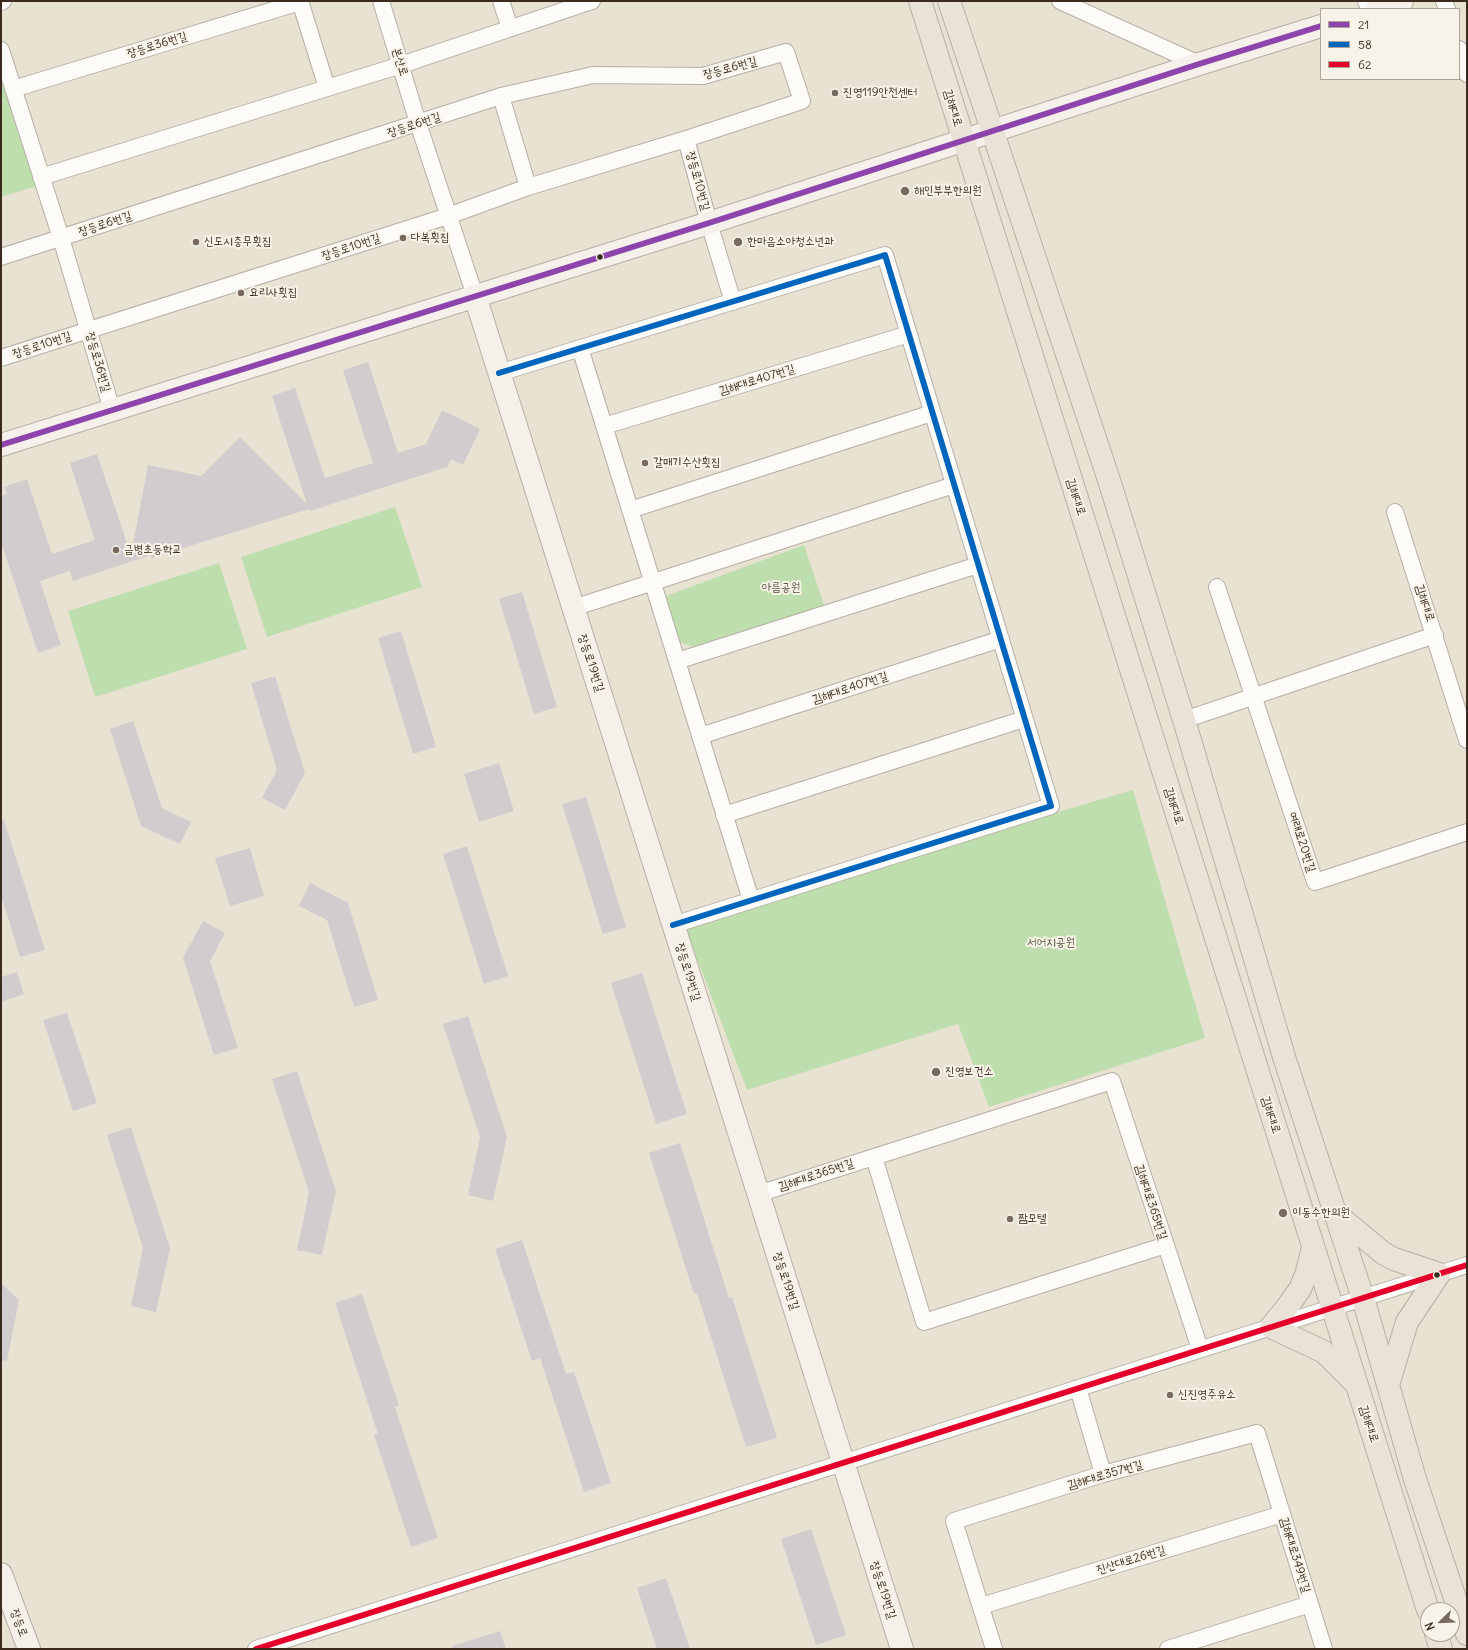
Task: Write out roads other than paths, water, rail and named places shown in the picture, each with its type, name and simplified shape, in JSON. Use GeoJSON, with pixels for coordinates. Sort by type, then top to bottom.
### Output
{"type":"FeatureCollection","features":[{"type":"Feature","properties":{"kind":"main road","name":"김해대로"},"geometry":{"type":"LineString","coordinates":[[920,1],[1425,1602]]}},
{"type":"Feature","properties":{"kind":"main road"},"geometry":{"type":"LineString","coordinates":[[949,1],[1108,477],[1184,720],[1285,1060],[1363,1298],[1415,1479],[1467,1634]]}},
{"type":"Feature","properties":{"kind":"main road"},"geometry":{"type":"LineString","coordinates":[[1380,8],[1402,1]]}},
{"type":"Feature","properties":{"kind":"main road"},"geometry":{"type":"LineString","coordinates":[[1,445],[709,223],[1199,64],[1320,26]]}},
{"type":"Feature","properties":{"kind":"main road","name":"장등로19번길"},"geometry":{"type":"LineString","coordinates":[[474,296],[902,1649]]}},
{"type":"Feature","properties":{"kind":"main road"},"geometry":{"type":"LineString","coordinates":[[1335,1212],[1382,1253],[1394,1259],[1439,1274],[1407,1322],[1388,1385]]}},
{"type":"Feature","properties":{"kind":"main road"},"geometry":{"type":"LineString","coordinates":[[1313,1248],[1306,1275],[1300,1289],[1271,1327],[1324,1352],[1356,1385]]}},
{"type":"Feature","properties":{"kind":"main road","name":"장등로"},"geometry":{"type":"LineString","coordinates":[[1,1574],[29,1649]]}},
{"type":"Feature","properties":{"kind":"street","name":"장등로36번길"},"geometry":{"type":"LineString","coordinates":[[13,88],[300,1],[326,88]]}},
{"type":"Feature","properties":{"kind":"street","name":"본산로"},"geometry":{"type":"LineString","coordinates":[[381,1],[418,123],[474,296]]}},
{"type":"Feature","properties":{"kind":"street"},"geometry":{"type":"LineString","coordinates":[[502,1],[510,28]]}},
{"type":"Feature","properties":{"kind":"street"},"geometry":{"type":"LineString","coordinates":[[41,177],[401,65],[592,1]]}},
{"type":"Feature","properties":{"kind":"street"},"geometry":{"type":"LineString","coordinates":[[1060,1],[1199,64]]}},
{"type":"Feature","properties":{"kind":"street","name":"장등로36번길"},"geometry":{"type":"LineString","coordinates":[[1,50],[61,238],[112,410]]}},
{"type":"Feature","properties":{"kind":"street","name":"장등로6번길"},"geometry":{"type":"LineString","coordinates":[[1,257],[501,96],[593,75],[703,76],[786,52],[802,100],[686,138]]}},
{"type":"Feature","properties":{"kind":"street"},"geometry":{"type":"LineString","coordinates":[[1460,52],[1467,74]]}},
{"type":"Feature","properties":{"kind":"street"},"geometry":{"type":"LineString","coordinates":[[501,96],[528,187]]}},
{"type":"Feature","properties":{"kind":"street","name":"장등로10번길"},"geometry":{"type":"LineString","coordinates":[[1,358],[448,216],[528,187],[686,138],[709,223],[733,302]]}},
{"type":"Feature","properties":{"kind":"street"},"geometry":{"type":"LineString","coordinates":[[499,373],[885,255],[1050,806],[673,925]]}},
{"type":"Feature","properties":{"kind":"street","name":"김해대로407번길"},"geometry":{"type":"LineString","coordinates":[[604,426],[909,334]]}},
{"type":"Feature","properties":{"kind":"street"},"geometry":{"type":"LineString","coordinates":[[580,348],[750,900]]}},
{"type":"Feature","properties":{"kind":"street"},"geometry":{"type":"LineString","coordinates":[[630,510],[932,413]]}},
{"type":"Feature","properties":{"kind":"street"},"geometry":{"type":"LineString","coordinates":[[573,608],[954,485]]}},
{"type":"Feature","properties":{"kind":"street","name":"김해대로"},"geometry":{"type":"LineString","coordinates":[[1395,512],[1467,740]]}},
{"type":"Feature","properties":{"kind":"street"},"geometry":{"type":"LineString","coordinates":[[677,661],[978,565]]}},
{"type":"Feature","properties":{"kind":"street"},"geometry":{"type":"LineString","coordinates":[[1217,587],[1253,696]]}},
{"type":"Feature","properties":{"kind":"street"},"geometry":{"type":"LineString","coordinates":[[1184,720],[1435,635]]}},
{"type":"Feature","properties":{"kind":"street","name":"김해대로407번길"},"geometry":{"type":"LineString","coordinates":[[700,736],[1001,639]]}},
{"type":"Feature","properties":{"kind":"street","name":"여래로20번길"},"geometry":{"type":"LineString","coordinates":[[1253,696],[1315,882],[1467,832]]}},
{"type":"Feature","properties":{"kind":"street"},"geometry":{"type":"LineString","coordinates":[[724,815],[1024,719]]}},
{"type":"Feature","properties":{"kind":"street","name":"김해대로365번길"},"geometry":{"type":"LineString","coordinates":[[758,1194],[874,1156],[1112,1081],[1166,1246],[924,1322],[874,1156]]}},
{"type":"Feature","properties":{"kind":"street"},"geometry":{"type":"LineString","coordinates":[[1166,1246],[1200,1349]]}},
{"type":"Feature","properties":{"kind":"street"},"geometry":{"type":"LineString","coordinates":[[256,1649],[1467,1265]]}},
{"type":"Feature","properties":{"kind":"street"},"geometry":{"type":"LineString","coordinates":[[1078,1388],[1103,1474]]}},
{"type":"Feature","properties":{"kind":"street","name":"김해대로357번길"},"geometry":{"type":"LineString","coordinates":[[981,1606],[954,1521],[1103,1474],[1257,1433]]}},
{"type":"Feature","properties":{"kind":"street","name":"김해대로349번길"},"geometry":{"type":"LineString","coordinates":[[1168,1649],[1310,1604],[1257,1433]]}},
{"type":"Feature","properties":{"kind":"street","name":"진산대로26번길"},"geometry":{"type":"LineString","coordinates":[[981,1606],[1282,1514]]}},
{"type":"Feature","properties":{"kind":"street"},"geometry":{"type":"LineString","coordinates":[[1310,1604],[1324,1649]]}},
{"type":"Feature","properties":{"kind":"street"},"geometry":{"type":"LineString","coordinates":[[981,1606],[994,1649]]}},
{"type":"Feature","properties":{"kind":"place","name":"진영119안전센터"},"geometry":{"type":"Point","coordinates":[835,93]}},
{"type":"Feature","properties":{"kind":"place","name":"해인부부한의원"},"geometry":{"type":"Point","coordinates":[905,191]}},
{"type":"Feature","properties":{"kind":"place","name":"다복횟집"},"geometry":{"type":"Point","coordinates":[403,238]}},
{"type":"Feature","properties":{"kind":"place","name":"신도시충무횟집"},"geometry":{"type":"Point","coordinates":[196,242]}},
{"type":"Feature","properties":{"kind":"place","name":"한마음소아청소년과"},"geometry":{"type":"Point","coordinates":[738,242]}},
{"type":"Feature","properties":{"kind":"place","name":"요리사횟집"},"geometry":{"type":"Point","coordinates":[241,293]}},
{"type":"Feature","properties":{"kind":"place","name":"갈매기수산횟집"},"geometry":{"type":"Point","coordinates":[645,463]}},
{"type":"Feature","properties":{"kind":"place","name":"금병초등학교"},"geometry":{"type":"Point","coordinates":[116,550]}},
{"type":"Feature","properties":{"kind":"place","name":"진영보건소"},"geometry":{"type":"Point","coordinates":[936,1072]}},
{"type":"Feature","properties":{"kind":"place","name":"이동수한의원"},"geometry":{"type":"Point","coordinates":[1283,1213]}},
{"type":"Feature","properties":{"kind":"place","name":"짬모텔"},"geometry":{"type":"Point","coordinates":[1010,1219]}},
{"type":"Feature","properties":{"kind":"place","name":"신진영주유소"},"geometry":{"type":"Point","coordinates":[1170,1395]}},
{"type":"Feature","properties":{"kind":"park label","name":"아름공원"},"geometry":{"type":"Point","coordinates":[781,588]}},
{"type":"Feature","properties":{"kind":"park label","name":"서어지공원"},"geometry":{"type":"Point","coordinates":[1051,943]}}]}
